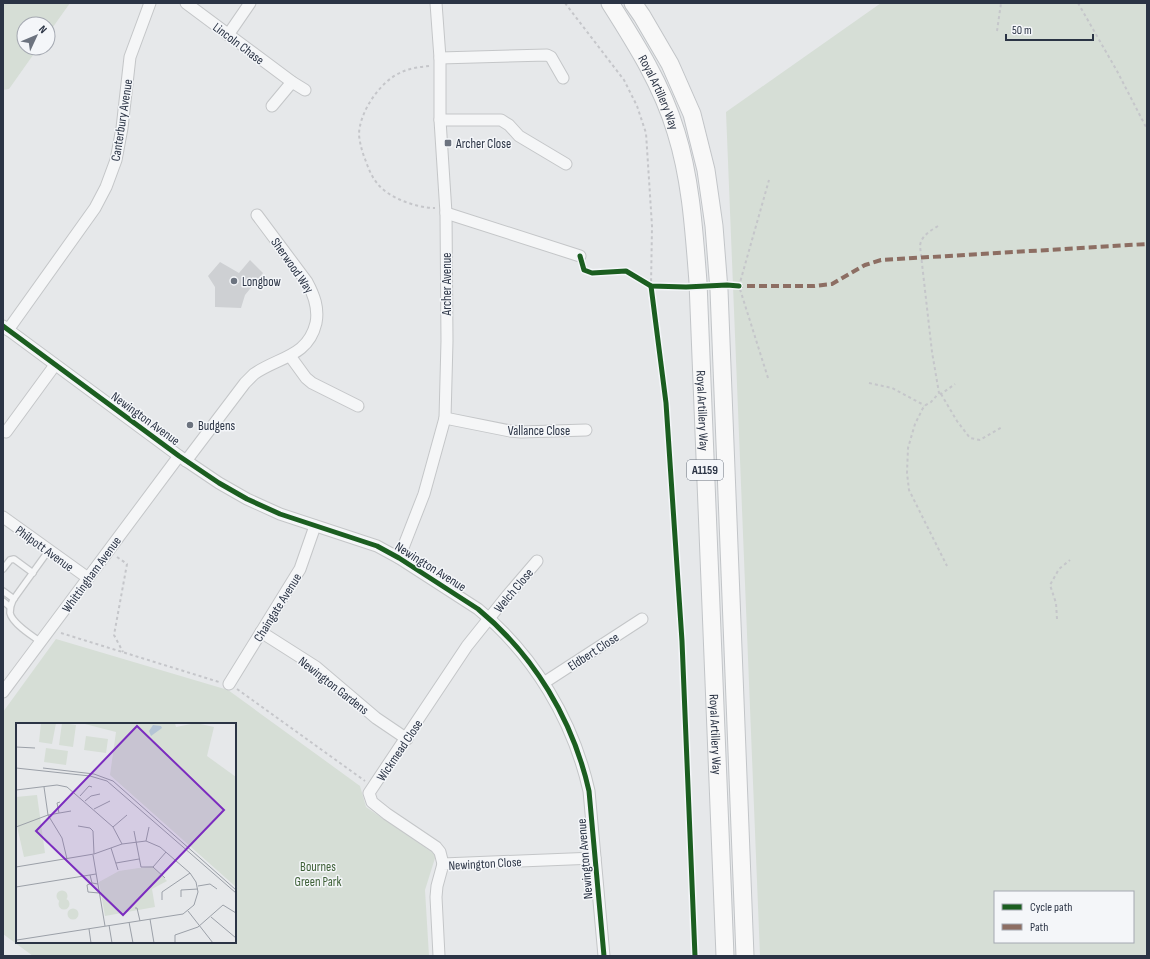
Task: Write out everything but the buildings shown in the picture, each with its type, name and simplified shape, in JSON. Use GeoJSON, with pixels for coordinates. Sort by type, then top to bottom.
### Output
{"type":"FeatureCollection","features":[{"type":"Feature","properties":{"kind":"main road","name":"Royal Artillery Way"},"geometry":{"type":"LineString","coordinates":[[610,3],[637,45],[651,70],[665,101],[676,132],[690,194],[698,282],[724,956]]}},
{"type":"Feature","properties":{"kind":"main road","name":"Royal Artillery Way"},"geometry":{"type":"LineString","coordinates":[[633,3],[670,64],[692,114],[706,170],[714,226],[718,290],[744,956]]}},
{"type":"Feature","properties":{"kind":"street","name":"Canterbury Avenue"},"geometry":{"type":"LineString","coordinates":[[6,328],[95,208],[106,187],[116,160],[122,128],[130,57],[150,3]]}},
{"type":"Feature","properties":{"kind":"street","name":"Lincoln Chase"},"geometry":{"type":"LineString","coordinates":[[186,3],[292,82],[305,90]]}},
{"type":"Feature","properties":{"kind":"street"},"geometry":{"type":"LineString","coordinates":[[228,35],[250,3]]}},
{"type":"Feature","properties":{"kind":"street","name":"Archer Avenue"},"geometry":{"type":"LineString","coordinates":[[398,558],[424,494],[445,418],[447,342],[445,210],[440,120],[440,62],[436,3]]}},
{"type":"Feature","properties":{"kind":"street"},"geometry":{"type":"LineString","coordinates":[[440,62],[546,55],[550,57],[563,78]]}},
{"type":"Feature","properties":{"kind":"street"},"geometry":{"type":"LineString","coordinates":[[272,106],[292,82]]}},
{"type":"Feature","properties":{"kind":"street"},"geometry":{"type":"LineString","coordinates":[[440,120],[501,120],[510,125],[519,136],[566,164]]}},
{"type":"Feature","properties":{"kind":"street"},"geometry":{"type":"LineString","coordinates":[[445,210],[580,256]]}},
{"type":"Feature","properties":{"kind":"street","name":"Sherwood Way"},"geometry":{"type":"LineString","coordinates":[[182,458],[245,383],[254,375],[302,348],[310,339],[314,330],[317,310],[316,301],[308,282],[257,215]]}},
{"type":"Feature","properties":{"kind":"street","name":"Newington Avenue"},"geometry":{"type":"LineString","coordinates":[[6,328],[182,458],[219,483],[247,499],[280,514],[377,546],[478,609],[512,641],[545,682],[583,766],[589,791],[604,956]]}},
{"type":"Feature","properties":{"kind":"street"},"geometry":{"type":"LineString","coordinates":[[290,356],[306,378],[312,383],[358,406]]}},
{"type":"Feature","properties":{"kind":"street"},"geometry":{"type":"LineString","coordinates":[[6,432],[55,365]]}},
{"type":"Feature","properties":{"kind":"street","name":"Vallance Close"},"geometry":{"type":"LineString","coordinates":[[445,418],[521,432],[586,430]]}},
{"type":"Feature","properties":{"kind":"street","name":"Whittingham Avenue"},"geometry":{"type":"LineString","coordinates":[[3,692],[108,551],[182,458]]}},
{"type":"Feature","properties":{"kind":"street","name":"Philpott Avenue"},"geometry":{"type":"LineString","coordinates":[[3,517],[88,578]]}},
{"type":"Feature","properties":{"kind":"street","name":"Chaingate Avenue"},"geometry":{"type":"LineString","coordinates":[[229,684],[300,569],[315,526]]}},
{"type":"Feature","properties":{"kind":"street","name":"Welch Close"},"geometry":{"type":"LineString","coordinates":[[489,618],[537,562]]}},
{"type":"Feature","properties":{"kind":"street","name":"Wickmead Close"},"geometry":{"type":"LineString","coordinates":[[443,864],[440,852],[436,847],[386,814],[372,802],[369,793],[407,739],[467,646],[489,618]]}},
{"type":"Feature","properties":{"kind":"street","name":"Eldbert Close"},"geometry":{"type":"LineString","coordinates":[[545,682],[642,619]]}},
{"type":"Feature","properties":{"kind":"street","name":"Newington Gardens"},"geometry":{"type":"LineString","coordinates":[[261,632],[316,667],[376,718],[407,739]]}},
{"type":"Feature","properties":{"kind":"street","name":"Newington Close"},"geometry":{"type":"LineString","coordinates":[[439,956],[436,896],[443,864],[594,858]]}},
{"type":"Feature","properties":{"kind":"lane"},"geometry":{"type":"LineString","coordinates":[[41,642],[14,621],[10,615],[10,607],[14,599],[49,550]]}},
{"type":"Feature","properties":{"kind":"lane"},"geometry":{"type":"LineString","coordinates":[[3,569],[10,560],[14,559],[33,572]]}},
{"type":"Feature","properties":{"kind":"lane"},"geometry":{"type":"LineString","coordinates":[[3,590],[14,599]]}},
{"type":"Feature","properties":{"kind":"lane"},"geometry":{"type":"LineString","coordinates":[[3,601],[10,607]]}},
{"type":"Feature","properties":{"kind":"path"},"geometry":{"type":"LineString","coordinates":[[565,3],[624,80],[637,106],[646,133],[652,226],[650,286],[652,294]]}},
{"type":"Feature","properties":{"kind":"path"},"geometry":{"type":"LineString","coordinates":[[997,31],[1001,3]]}},
{"type":"Feature","properties":{"kind":"path"},"geometry":{"type":"LineString","coordinates":[[1078,3],[1117,71],[1147,129]]}},
{"type":"Feature","properties":{"kind":"path"},"geometry":{"type":"LineString","coordinates":[[440,62],[401,72],[389,81],[370,101],[362,118],[359,134],[361,147],[369,170],[377,184],[396,198],[416,206],[445,210]]}},
{"type":"Feature","properties":{"kind":"path"},"geometry":{"type":"LineString","coordinates":[[768,180],[738,286],[768,378]]}},
{"type":"Feature","properties":{"kind":"path"},"geometry":{"type":"LineString","coordinates":[[938,226],[923,237],[920,241],[920,246],[932,352],[940,393],[957,421],[970,438],[980,440],[1002,427]]}},
{"type":"Feature","properties":{"kind":"path"},"geometry":{"type":"LineString","coordinates":[[869,383],[892,388],[924,406]]}},
{"type":"Feature","properties":{"kind":"path"},"geometry":{"type":"LineString","coordinates":[[946,566],[909,490],[908,448],[915,424],[924,406],[931,402],[940,393],[955,384]]}},
{"type":"Feature","properties":{"kind":"path"},"geometry":{"type":"LineString","coordinates":[[108,551],[127,564],[114,635],[124,653]]}},
{"type":"Feature","properties":{"kind":"path"},"geometry":{"type":"LineString","coordinates":[[1057,619],[1056,603],[1050,584],[1059,569],[1070,560]]}},
{"type":"Feature","properties":{"kind":"path"},"geometry":{"type":"LineString","coordinates":[[50,629],[214,681],[229,684],[373,787]]}},
{"type":"Feature","properties":{"kind":"green space"},"geometry":{"type":"Polygon","coordinates":[[[3,3],[70,3],[56,23],[56,16],[16,16],[16,56],[32,56],[9,89],[3,90],[3,3]]]}},
{"type":"Feature","properties":{"kind":"green space"},"geometry":{"type":"Polygon","coordinates":[[[881,3],[1147,3],[1147,956],[760,956],[726,112],[881,3]]]}},
{"type":"Feature","properties":{"kind":"green space","name":"Bournes Green Park"},"geometry":{"type":"Polygon","coordinates":[[[56,639],[228,690],[360,786],[366,807],[436,855],[425,890],[429,956],[33,956],[3,934],[3,712],[56,639]]]}},
{"type":"Feature","properties":{"kind":"marked path"},"geometry":{"type":"LineString","coordinates":[[735,286],[814,286],[832,284],[865,265],[881,260],[1147,244]]}},
{"type":"Feature","properties":{"kind":"cycle path"},"geometry":{"type":"LineString","coordinates":[[580,256],[584,270],[592,273],[626,271],[651,286],[739,286]]}},
{"type":"Feature","properties":{"kind":"cycle path"},"geometry":{"type":"LineString","coordinates":[[651,286],[666,403],[682,641],[695,956]]}},
{"type":"Feature","properties":{"kind":"cycle path"},"geometry":{"type":"LineString","coordinates":[[3,326],[179,456],[219,483],[247,499],[280,514],[377,546],[399,558],[478,609],[498,627],[534,668],[562,714],[582,765],[589,791],[604,956]]}},
{"type":"Feature","properties":{"kind":"place","name":"Archer Close"},"geometry":{"type":"Point","coordinates":[448,143]}},
{"type":"Feature","properties":{"kind":"place","name":"Longbow"},"geometry":{"type":"Point","coordinates":[234,281]}},
{"type":"Feature","properties":{"kind":"place","name":"Budgens"},"geometry":{"type":"Point","coordinates":[190,425]}}]}
